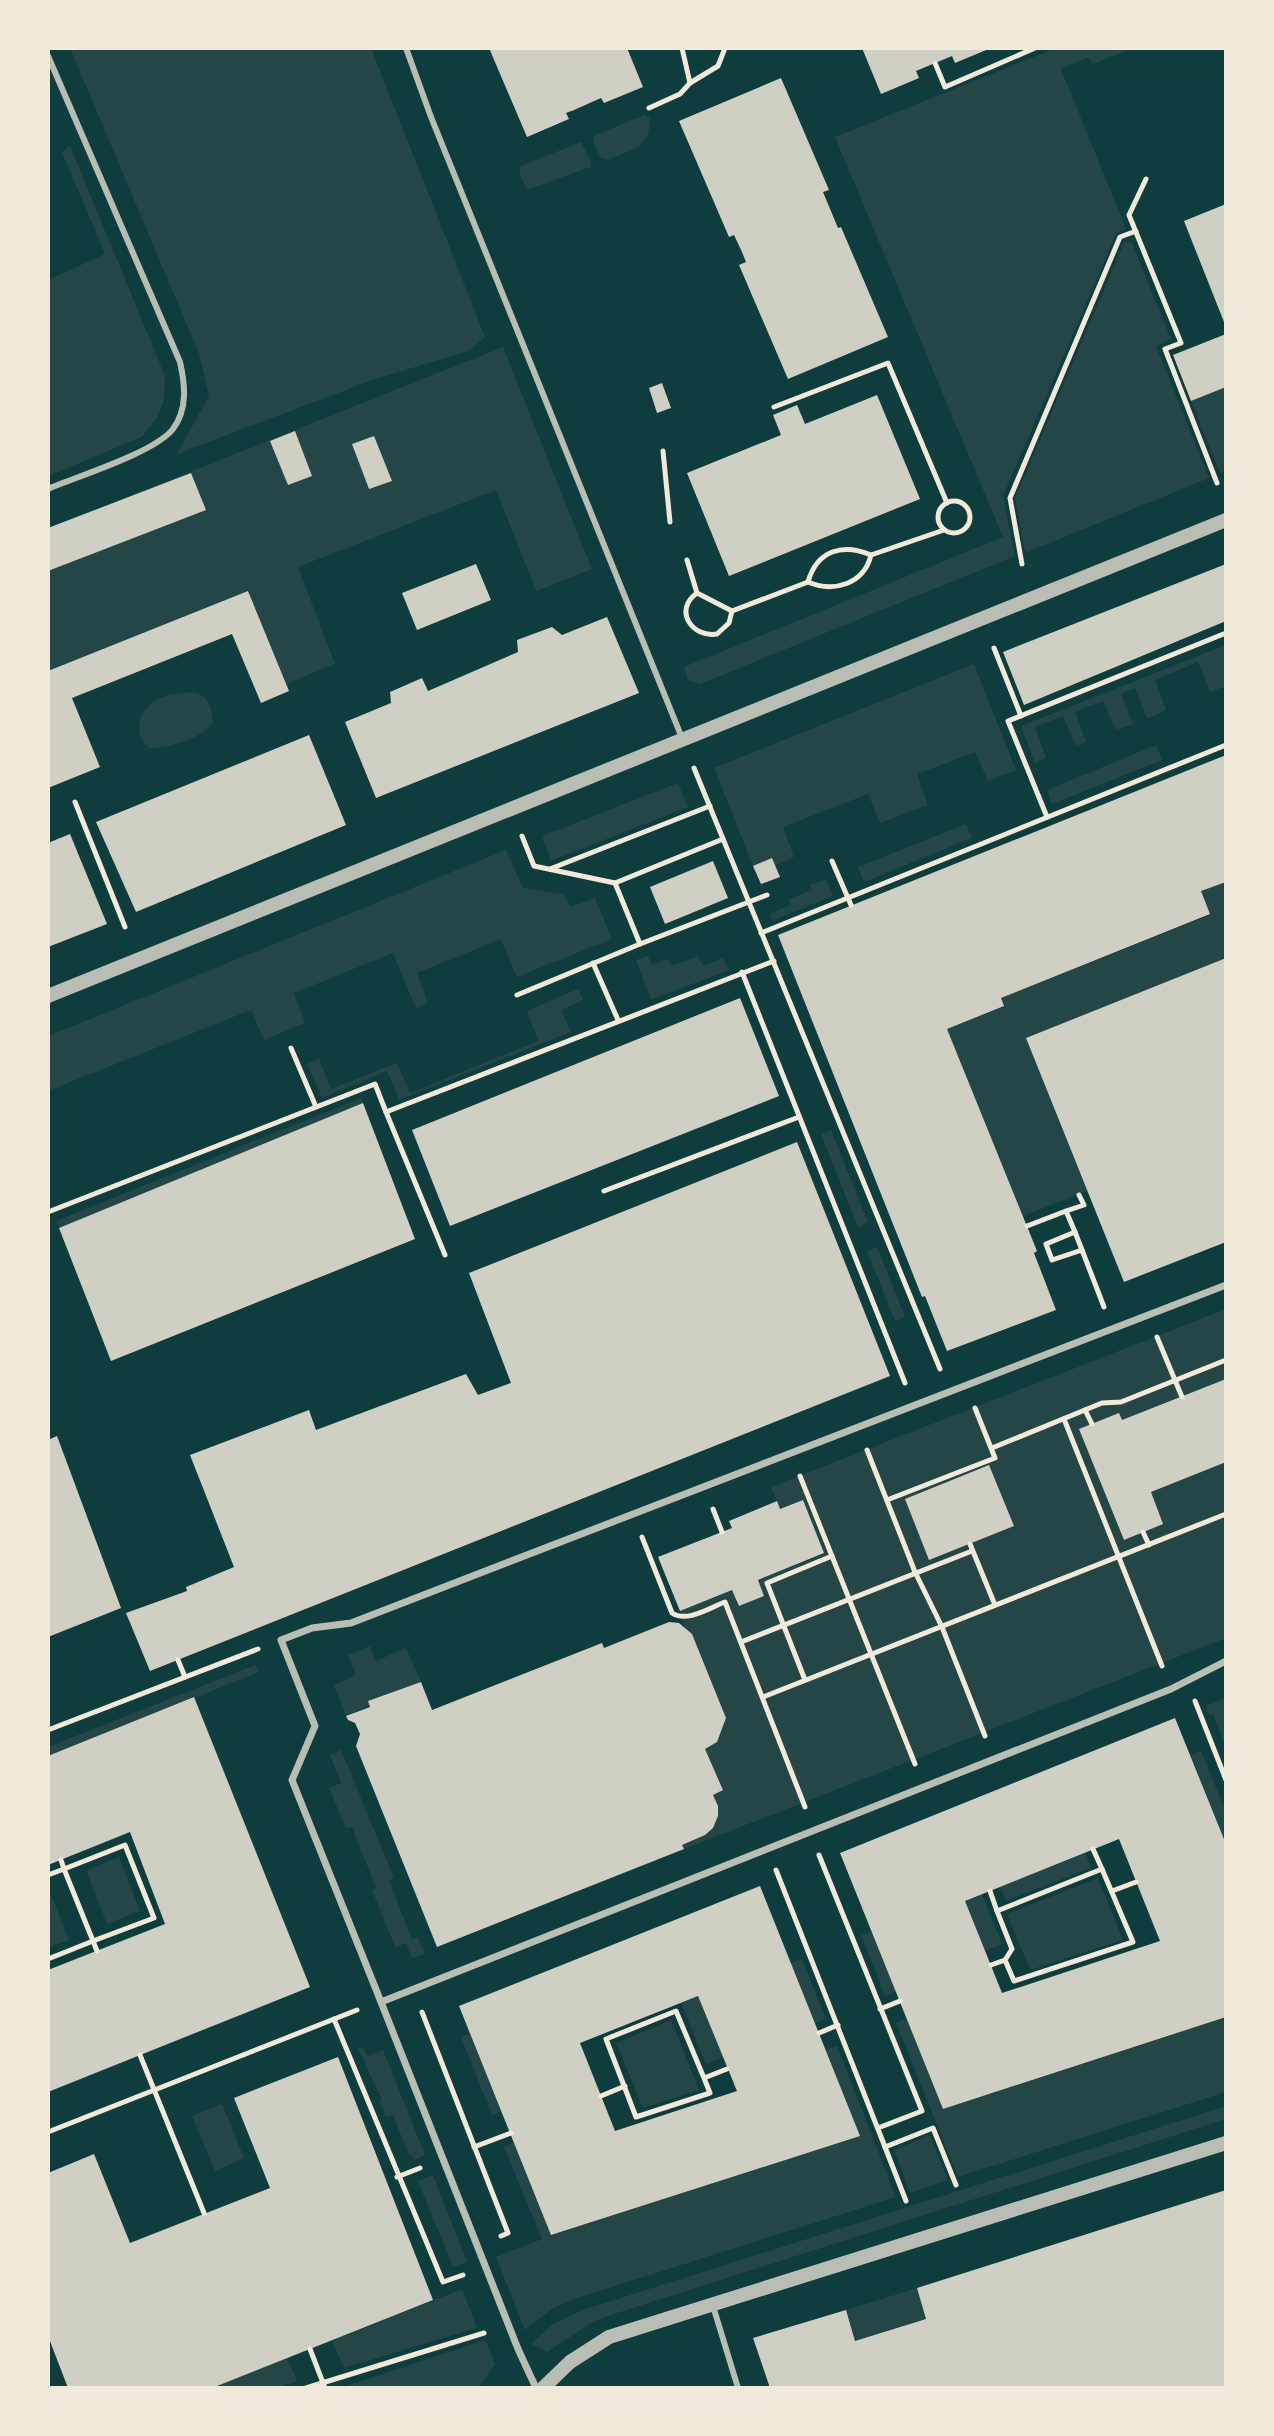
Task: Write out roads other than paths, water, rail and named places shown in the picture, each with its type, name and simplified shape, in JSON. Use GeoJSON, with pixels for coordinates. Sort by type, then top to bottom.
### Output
{"type":"FeatureCollection","features":[{"type":"Feature","properties":{"kind":"street"},"geometry":{"type":"LineString","coordinates":[[48,996],[1226,520]]}},
{"type":"Feature","properties":{"kind":"street"},"geometry":{"type":"LineString","coordinates":[[536,2388],[508,2326],[292,1780],[315,1726],[281,1640],[312,1628],[351,1623],[1226,1285]]}},
{"type":"Feature","properties":{"kind":"street"},"geometry":{"type":"LineString","coordinates":[[381,2002],[1171,1689],[1226,1661]]}},
{"type":"Feature","properties":{"kind":"street"},"geometry":{"type":"LineString","coordinates":[[543,2388],[570,2362],[609,2337],[1226,2143]]}},
{"type":"Feature","properties":{"kind":"lane"},"geometry":{"type":"LineString","coordinates":[[406,48],[431,117],[682,738]]}},
{"type":"Feature","properties":{"kind":"lane"},"geometry":{"type":"LineString","coordinates":[[48,56],[180,362],[185,388],[182,410],[172,429],[147,448],[48,489]]}},
{"type":"Feature","properties":{"kind":"lane"},"geometry":{"type":"LineString","coordinates":[[713,2306],[738,2388]]}}]}
